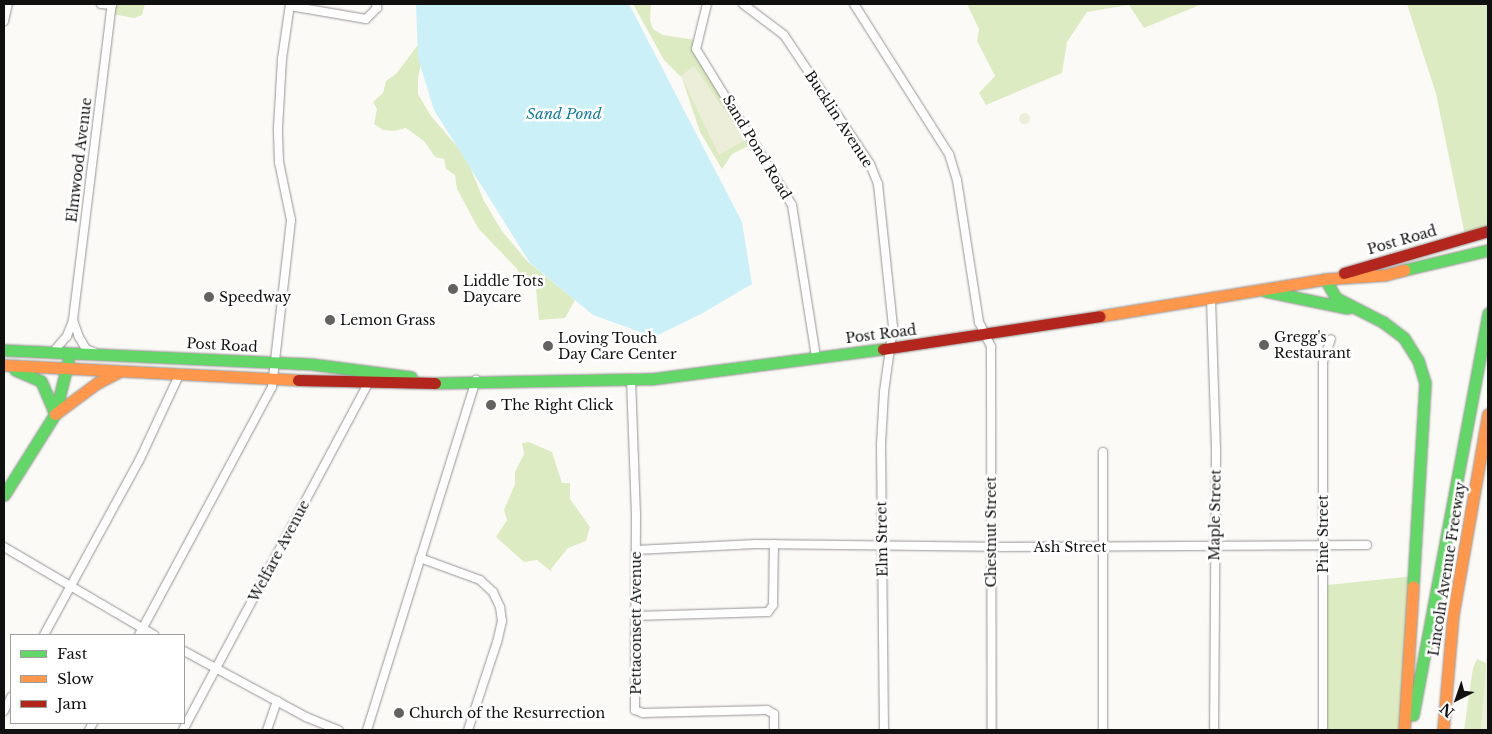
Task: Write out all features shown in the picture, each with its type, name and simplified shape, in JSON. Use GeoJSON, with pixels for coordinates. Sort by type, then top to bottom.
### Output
{"type":"FeatureCollection","features":[{"type":"Feature","properties":{"kind":"main road","name":"Post Road"},"geometry":{"type":"LineString","coordinates":[[1325,280],[1488,231]]}},
{"type":"Feature","properties":{"kind":"main road","name":"Post Road"},"geometry":{"type":"LineString","coordinates":[[4,365],[369,384],[476,380],[632,379],[891,348],[1265,291],[1325,280],[1385,275],[1488,250]]}},
{"type":"Feature","properties":{"kind":"main road"},"geometry":{"type":"LineString","coordinates":[[1325,280],[1336,298],[1383,322],[1404,338],[1418,360],[1425,384],[1404,730]]}},
{"type":"Feature","properties":{"kind":"main road"},"geometry":{"type":"LineString","coordinates":[[1265,291],[1363,312]]}},
{"type":"Feature","properties":{"kind":"main road"},"geometry":{"type":"LineString","coordinates":[[1411,730],[1488,313]]}},
{"type":"Feature","properties":{"kind":"main road","name":"Post Road"},"geometry":{"type":"LineString","coordinates":[[4,350],[69,355],[275,363],[372,370],[438,382]]}},
{"type":"Feature","properties":{"kind":"main road"},"geometry":{"type":"LineString","coordinates":[[4,495],[55,414],[68,369],[69,355]]}},
{"type":"Feature","properties":{"kind":"main road"},"geometry":{"type":"LineString","coordinates":[[4,365],[42,381],[55,414]]}},
{"type":"Feature","properties":{"kind":"main road"},"geometry":{"type":"LineString","coordinates":[[55,414],[97,383],[122,371]]}},
{"type":"Feature","properties":{"kind":"main road","name":"Lincoln Avenue Freeway"},"geometry":{"type":"LineString","coordinates":[[1443,730],[1453,614],[1488,414]]}},
{"type":"Feature","properties":{"kind":"street"},"geometry":{"type":"LineString","coordinates":[[4,21],[8,4]]}},
{"type":"Feature","properties":{"kind":"street"},"geometry":{"type":"LineString","coordinates":[[101,4],[112,4]]}},
{"type":"Feature","properties":{"kind":"street","name":"Elmwood Avenue"},"geometry":{"type":"LineString","coordinates":[[50,353],[59,349],[73,320],[112,4]]}},
{"type":"Feature","properties":{"kind":"street"},"geometry":{"type":"LineString","coordinates":[[4,548],[141,632],[242,447],[273,378],[291,220],[279,162],[278,128],[282,59],[290,5],[366,19],[377,8],[376,4]]}},
{"type":"Feature","properties":{"kind":"street","name":"Sand Pond Road"},"geometry":{"type":"LineString","coordinates":[[707,4],[696,49],[792,205],[816,357]]}},
{"type":"Feature","properties":{"kind":"street","name":"Bucklin Avenue"},"geometry":{"type":"LineString","coordinates":[[743,4],[784,36],[870,164],[878,184],[892,294],[891,348]]}},
{"type":"Feature","properties":{"kind":"street","name":"Chestnut Street"},"geometry":{"type":"LineString","coordinates":[[854,4],[949,154],[957,180],[979,322],[991,351],[992,730]]}},
{"type":"Feature","properties":{"kind":"street","name":"Maple Street"},"geometry":{"type":"LineString","coordinates":[[1211,299],[1215,401],[1214,730]]}},
{"type":"Feature","properties":{"kind":"street"},"geometry":{"type":"LineString","coordinates":[[73,320],[86,348],[100,355]]}},
{"type":"Feature","properties":{"kind":"street","name":"Pine Street"},"geometry":{"type":"LineString","coordinates":[[1323,730],[1323,362],[1331,340]]}},
{"type":"Feature","properties":{"kind":"street","name":"Elm Street"},"geometry":{"type":"LineString","coordinates":[[884,730],[883,411],[891,348]]}},
{"type":"Feature","properties":{"kind":"street","name":"Welfare Avenue"},"geometry":{"type":"LineString","coordinates":[[183,730],[369,384],[372,370]]}},
{"type":"Feature","properties":{"kind":"street"},"geometry":{"type":"LineString","coordinates":[[45,634],[139,461],[180,373]]}},
{"type":"Feature","properties":{"kind":"street","name":"Pettaconsett Avenue"},"geometry":{"type":"LineString","coordinates":[[632,379],[636,550],[635,710],[643,713],[767,710],[774,714],[774,730]]}},
{"type":"Feature","properties":{"kind":"street"},"geometry":{"type":"LineString","coordinates":[[367,730],[476,380]]}},
{"type":"Feature","properties":{"kind":"street"},"geometry":{"type":"LineString","coordinates":[[1103,730],[1104,452]]}},
{"type":"Feature","properties":{"kind":"street"},"geometry":{"type":"LineString","coordinates":[[635,616],[768,612],[773,605],[774,544]]}},
{"type":"Feature","properties":{"kind":"street","name":"Ash Street"},"geometry":{"type":"LineString","coordinates":[[636,550],[774,544],[991,547],[1323,547],[1367,545]]}},
{"type":"Feature","properties":{"kind":"street"},"geometry":{"type":"LineString","coordinates":[[420,558],[480,580],[493,592],[500,607],[502,621],[497,642],[468,730]]}},
{"type":"Feature","properties":{"kind":"street"},"geometry":{"type":"LineString","coordinates":[[185,653],[277,701],[338,730]]}},
{"type":"Feature","properties":{"kind":"street"},"geometry":{"type":"LineString","coordinates":[[4,711],[10,699]]}},
{"type":"Feature","properties":{"kind":"street"},"geometry":{"type":"LineString","coordinates":[[267,730],[277,701]]}},
{"type":"Feature","properties":{"kind":"green space"},"geometry":{"type":"Polygon","coordinates":[[[111,4],[145,4],[142,15],[134,18],[112,14],[111,4]]]}},
{"type":"Feature","properties":{"kind":"green space"},"geometry":{"type":"Polygon","coordinates":[[[633,4],[651,4],[650,20],[653,29],[663,35],[696,40],[696,50],[752,144],[732,154],[722,169],[700,132],[682,78],[664,60],[633,4]]]}},
{"type":"Feature","properties":{"kind":"green space"},"geometry":{"type":"Polygon","coordinates":[[[967,4],[1202,4],[1144,28],[1129,5],[1087,12],[1067,42],[1062,73],[986,105],[979,93],[995,76],[977,41],[979,29],[967,4]]]}},
{"type":"Feature","properties":{"kind":"green space"},"geometry":{"type":"Polygon","coordinates":[[[1407,4],[1488,4],[1488,227],[1465,235],[1436,94],[1407,4]]]}},
{"type":"Feature","properties":{"kind":"green space"},"geometry":{"type":"Polygon","coordinates":[[[423,38],[425,44],[418,78],[418,94],[431,116],[466,157],[484,201],[502,231],[528,262],[575,300],[565,318],[539,320],[536,289],[522,280],[517,269],[478,228],[457,189],[455,175],[446,169],[444,159],[435,157],[424,141],[406,128],[394,131],[383,130],[374,124],[377,109],[373,102],[383,93],[386,81],[396,74],[423,38]]]}},
{"type":"Feature","properties":{"kind":"green space"},"geometry":{"type":"Polygon","coordinates":[[[694,66],[745,140],[719,155],[681,76],[694,66]]]}},
{"type":"Feature","properties":{"kind":"green space"},"geometry":{"type":"Polygon","coordinates":[[[1024,112],[1030,118],[1024,124],[1018,118],[1024,112]]]}},
{"type":"Feature","properties":{"kind":"green space"},"geometry":{"type":"Polygon","coordinates":[[[529,442],[552,452],[562,483],[570,483],[570,499],[590,527],[586,541],[568,548],[551,569],[552,572],[537,560],[524,562],[496,537],[507,520],[504,510],[515,484],[515,472],[524,454],[522,443],[529,442]]]}},
{"type":"Feature","properties":{"kind":"green space"},"geometry":{"type":"Polygon","coordinates":[[[1414,576],[1405,730],[1327,730],[1327,585],[1414,576]]]}},
{"type":"Feature","properties":{"kind":"green space"},"geometry":{"type":"Polygon","coordinates":[[[1488,639],[1488,730],[1481,730],[1488,639]]]}},
{"type":"Feature","properties":{"kind":"green space"},"geometry":{"type":"Polygon","coordinates":[[[1477,659],[1488,664],[1488,730],[1464,730],[1473,668],[1477,659]]]}},
{"type":"Feature","properties":{"kind":"water","name":"Sand Pond"},"geometry":{"type":"Polygon","coordinates":[[[416,4],[629,4],[742,222],[752,284],[701,314],[654,337],[593,315],[530,263],[434,110],[418,58],[416,4]]]}},
{"type":"Feature","properties":{"kind":"traffic: fast"},"geometry":{"type":"LineString","coordinates":[[1404,270],[1488,250]]}},
{"type":"Feature","properties":{"kind":"traffic: fast"},"geometry":{"type":"LineString","coordinates":[[1325,279],[1336,298],[1383,322],[1404,338],[1418,360],[1425,383],[1413,586]]}},
{"type":"Feature","properties":{"kind":"traffic: fast"},"geometry":{"type":"LineString","coordinates":[[1265,291],[1347,308]]}},
{"type":"Feature","properties":{"kind":"traffic: fast"},"geometry":{"type":"LineString","coordinates":[[1413,715],[1488,313]]}},
{"type":"Feature","properties":{"kind":"traffic: fast"},"geometry":{"type":"LineString","coordinates":[[435,383],[651,379],[883,349]]}},
{"type":"Feature","properties":{"kind":"traffic: fast"},"geometry":{"type":"LineString","coordinates":[[4,350],[311,364],[411,377]]}},
{"type":"Feature","properties":{"kind":"traffic: fast"},"geometry":{"type":"LineString","coordinates":[[4,495],[55,414],[68,362]]}},
{"type":"Feature","properties":{"kind":"traffic: fast"},"geometry":{"type":"LineString","coordinates":[[15,370],[41,381],[55,414]]}},
{"type":"Feature","properties":{"kind":"traffic: slow"},"geometry":{"type":"LineString","coordinates":[[1100,316],[1325,279],[1385,275],[1404,270]]}},
{"type":"Feature","properties":{"kind":"traffic: slow"},"geometry":{"type":"LineString","coordinates":[[4,365],[298,380]]}},
{"type":"Feature","properties":{"kind":"traffic: slow"},"geometry":{"type":"LineString","coordinates":[[55,414],[97,383],[119,372]]}},
{"type":"Feature","properties":{"kind":"traffic: slow"},"geometry":{"type":"LineString","coordinates":[[1443,730],[1453,614],[1488,414]]}},
{"type":"Feature","properties":{"kind":"traffic: slow"},"geometry":{"type":"LineString","coordinates":[[1404,730],[1413,586]]}},
{"type":"Feature","properties":{"kind":"traffic: jam"},"geometry":{"type":"LineString","coordinates":[[1344,273],[1488,231]]}},
{"type":"Feature","properties":{"kind":"traffic: jam"},"geometry":{"type":"LineString","coordinates":[[883,349],[1100,316]]}},
{"type":"Feature","properties":{"kind":"traffic: jam"},"geometry":{"type":"LineString","coordinates":[[298,380],[435,383]]}},
{"type":"Feature","properties":{"kind":"place","name":"Liddle Tots Daycare"},"geometry":{"type":"Point","coordinates":[453,289]}},
{"type":"Feature","properties":{"kind":"place","name":"Speedway"},"geometry":{"type":"Point","coordinates":[209,297]}},
{"type":"Feature","properties":{"kind":"place","name":"Lemon Grass"},"geometry":{"type":"Point","coordinates":[330,320]}},
{"type":"Feature","properties":{"kind":"place","name":"Gregg's Restaurant"},"geometry":{"type":"Point","coordinates":[1264,345]}},
{"type":"Feature","properties":{"kind":"place","name":"Loving Touch Day Care Center"},"geometry":{"type":"Point","coordinates":[548,346]}},
{"type":"Feature","properties":{"kind":"place","name":"The Right Click"},"geometry":{"type":"Point","coordinates":[491,405]}},
{"type":"Feature","properties":{"kind":"place","name":"Church of the Resurrection"},"geometry":{"type":"Point","coordinates":[399,713]}}]}
